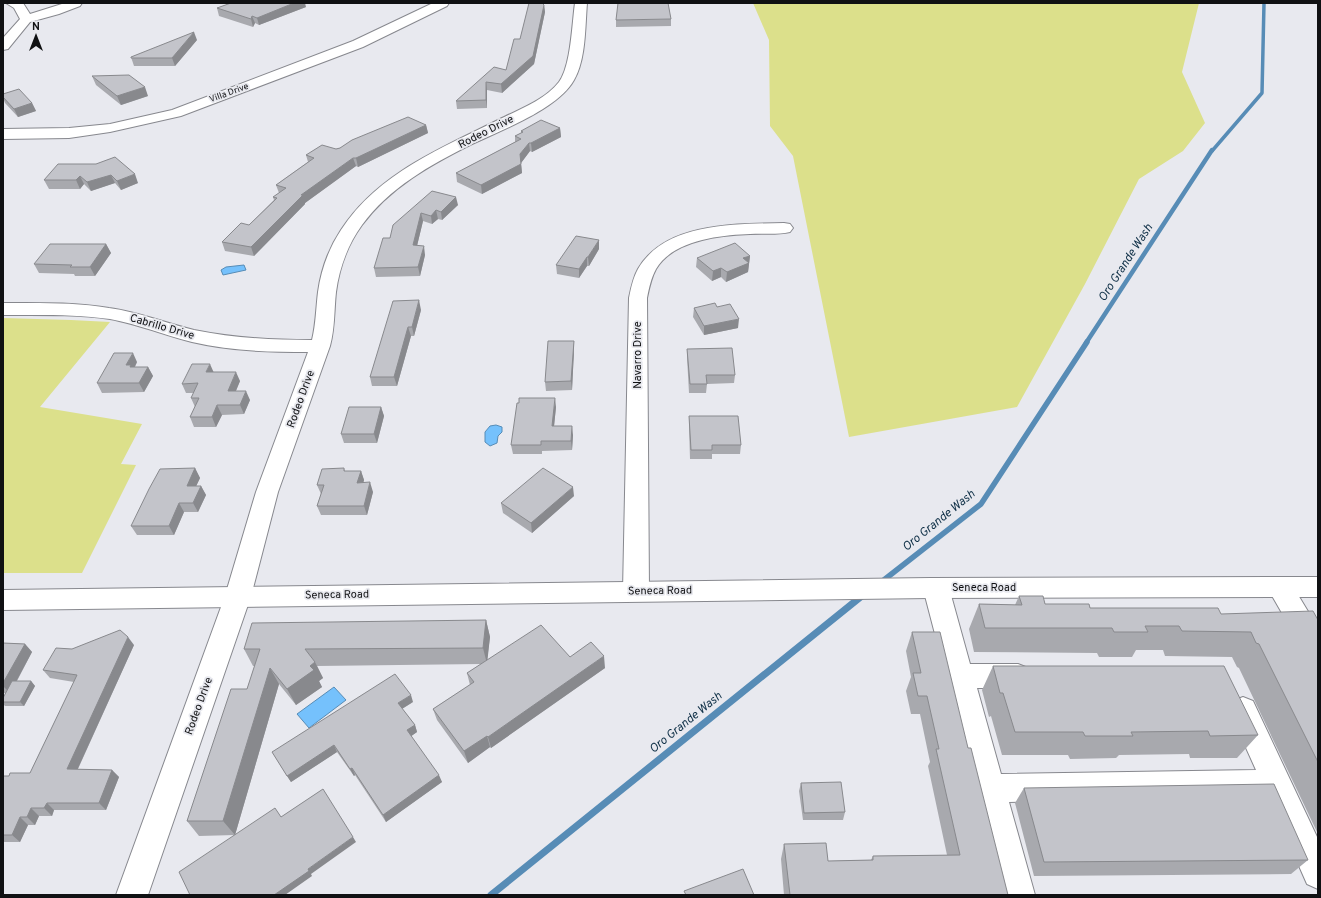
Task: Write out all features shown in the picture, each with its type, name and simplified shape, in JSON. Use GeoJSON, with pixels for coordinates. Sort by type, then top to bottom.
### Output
{"type":"FeatureCollection","features":[{"type":"Feature","properties":{"kind":"street"},"geometry":{"type":"LineString","coordinates":[[12,3],[19,6],[26,19]]}},
{"type":"Feature","properties":{"kind":"street"},"geometry":{"type":"LineString","coordinates":[[3,46],[26,19],[55,11],[76,3]]}},
{"type":"Feature","properties":{"kind":"street","name":"Villa Drive"},"geometry":{"type":"LineString","coordinates":[[3,134],[69,133],[110,128],[176,113],[358,44],[443,3]]}},
{"type":"Feature","properties":{"kind":"street","name":"Rodeo Drive"},"geometry":{"type":"LineString","coordinates":[[132,895],[238,596],[267,492],[320,346],[325,330],[330,275],[336,256],[346,236],[373,202],[416,168],[535,107],[552,96],[564,84],[572,71],[581,3]]}},
{"type":"Feature","properties":{"kind":"street","name":"Navarro Drive"},"geometry":{"type":"LineString","coordinates":[[636,592],[638,298],[643,277],[653,260],[666,249],[682,240],[707,233],[732,229],[784,228]]}},
{"type":"Feature","properties":{"kind":"street","name":"Cabrillo Drive"},"geometry":{"type":"LineString","coordinates":[[3,309],[46,309],[99,312],[147,321],[192,336],[225,342],[262,345],[320,346]]}},
{"type":"Feature","properties":{"kind":"street"},"geometry":{"type":"LineString","coordinates":[[1280,587],[1318,652]]}},
{"type":"Feature","properties":{"kind":"street","name":"Seneca Road"},"geometry":{"type":"LineString","coordinates":[[3,600],[933,588],[1318,587]]}},
{"type":"Feature","properties":{"kind":"street"},"geometry":{"type":"LineString","coordinates":[[933,588],[960,676],[1019,895]]}},
{"type":"Feature","properties":{"kind":"street"},"geometry":{"type":"LineString","coordinates":[[960,676],[1046,676]]}},
{"type":"Feature","properties":{"kind":"street"},"geometry":{"type":"LineString","coordinates":[[1234,691],[1318,873]]}},
{"type":"Feature","properties":{"kind":"street"},"geometry":{"type":"LineString","coordinates":[[990,788],[1277,784]]}},
{"type":"Feature","properties":{"kind":"green space"},"geometry":{"type":"Polygon","coordinates":[[[753,3],[1199,3],[1182,72],[1205,123],[1183,151],[1139,179],[1085,284],[1017,407],[849,437],[793,156],[770,126],[769,40],[753,3]]]}},
{"type":"Feature","properties":{"kind":"green space"},"geometry":{"type":"Polygon","coordinates":[[[3,318],[110,322],[40,407],[142,424],[121,464],[136,465],[82,573],[3,573],[3,318]]]}},
{"type":"Feature","properties":{"kind":"water"},"geometry":{"type":"Polygon","coordinates":[[[244,265],[246,270],[223,275],[221,270],[226,267],[244,265]]]}},
{"type":"Feature","properties":{"kind":"water"},"geometry":{"type":"Polygon","coordinates":[[[496,425],[502,427],[502,432],[498,436],[497,443],[490,446],[485,442],[485,432],[490,426],[496,425]]]}},
{"type":"Feature","properties":{"kind":"water"},"geometry":{"type":"Polygon","coordinates":[[[334,687],[346,700],[309,728],[297,714],[334,687]]]}},
{"type":"Feature","properties":{"kind":"building"},"geometry":{"type":"Polygon","coordinates":[[[231,3],[294,3],[257,18],[252,16],[251,19],[217,8],[231,3]]]}},
{"type":"Feature","properties":{"kind":"building"},"geometry":{"type":"Polygon","coordinates":[[[529,3],[542,3],[544,5],[533,56],[501,84],[486,82],[486,100],[456,101],[494,67],[506,70],[514,39],[520,39],[529,3]]]}},
{"type":"Feature","properties":{"kind":"building"},"geometry":{"type":"Polygon","coordinates":[[[618,3],[668,3],[671,19],[616,20],[618,3]]]}},
{"type":"Feature","properties":{"kind":"building"},"geometry":{"type":"Polygon","coordinates":[[[194,32],[172,58],[131,58],[131,57],[194,32]]]}},
{"type":"Feature","properties":{"kind":"building"},"geometry":{"type":"Polygon","coordinates":[[[129,75],[145,87],[117,96],[92,76],[129,75]]]}},
{"type":"Feature","properties":{"kind":"building"},"geometry":{"type":"Polygon","coordinates":[[[19,89],[32,103],[14,109],[3,97],[3,94],[19,89]]]}},
{"type":"Feature","properties":{"kind":"building"},"geometry":{"type":"Polygon","coordinates":[[[408,117],[426,125],[356,158],[353,158],[301,195],[303,195],[251,247],[222,242],[241,223],[249,225],[277,198],[273,197],[286,188],[276,185],[314,158],[306,155],[322,145],[336,149],[340,148],[352,140],[408,117]]]}},
{"type":"Feature","properties":{"kind":"building"},"geometry":{"type":"Polygon","coordinates":[[[541,120],[560,128],[529,143],[520,154],[521,164],[481,185],[456,173],[521,139],[515,136],[541,120]]]}},
{"type":"Feature","properties":{"kind":"building"},"geometry":{"type":"Polygon","coordinates":[[[115,157],[135,174],[117,181],[111,175],[87,182],[80,176],[76,180],[44,180],[58,164],[96,164],[115,157]]]}},
{"type":"Feature","properties":{"kind":"building"},"geometry":{"type":"Polygon","coordinates":[[[432,191],[456,197],[441,212],[436,210],[431,216],[421,213],[413,245],[424,246],[418,267],[374,268],[383,238],[390,238],[393,225],[432,191]]]}},
{"type":"Feature","properties":{"kind":"building"},"geometry":{"type":"Polygon","coordinates":[[[576,236],[599,240],[579,269],[556,265],[576,236]]]}},
{"type":"Feature","properties":{"kind":"building"},"geometry":{"type":"Polygon","coordinates":[[[735,243],[750,256],[743,258],[749,263],[727,272],[721,268],[713,271],[697,258],[735,243]]]}},
{"type":"Feature","properties":{"kind":"building"},"geometry":{"type":"Polygon","coordinates":[[[50,244],[106,244],[90,267],[34,264],[50,244]]]}},
{"type":"Feature","properties":{"kind":"building"},"geometry":{"type":"Polygon","coordinates":[[[419,300],[412,327],[408,327],[394,377],[370,377],[393,301],[419,300]]]}},
{"type":"Feature","properties":{"kind":"building"},"geometry":{"type":"Polygon","coordinates":[[[715,303],[717,307],[730,304],[739,319],[704,326],[694,308],[715,303]]]}},
{"type":"Feature","properties":{"kind":"building"},"geometry":{"type":"Polygon","coordinates":[[[548,341],[574,341],[571,381],[545,382],[548,341]]]}},
{"type":"Feature","properties":{"kind":"building"},"geometry":{"type":"Polygon","coordinates":[[[732,348],[735,375],[706,375],[707,384],[690,384],[687,349],[732,348]]]}},
{"type":"Feature","properties":{"kind":"building"},"geometry":{"type":"Polygon","coordinates":[[[114,353],[133,353],[126,365],[131,365],[130,367],[148,367],[139,383],[97,383],[114,353]]]}},
{"type":"Feature","properties":{"kind":"building"},"geometry":{"type":"Polygon","coordinates":[[[192,364],[210,364],[206,372],[236,372],[228,391],[246,391],[240,405],[217,405],[212,417],[190,417],[199,398],[191,398],[198,383],[182,384],[192,364]]]}},
{"type":"Feature","properties":{"kind":"building"},"geometry":{"type":"Polygon","coordinates":[[[519,398],[555,398],[552,426],[572,426],[571,441],[541,441],[541,445],[511,445],[519,398]]]}},
{"type":"Feature","properties":{"kind":"building"},"geometry":{"type":"Polygon","coordinates":[[[349,407],[381,407],[374,434],[341,434],[349,407]]]}},
{"type":"Feature","properties":{"kind":"building"},"geometry":{"type":"Polygon","coordinates":[[[689,416],[738,416],[741,445],[712,445],[712,450],[691,450],[689,416]]]}},
{"type":"Feature","properties":{"kind":"building"},"geometry":{"type":"Polygon","coordinates":[[[195,468],[187,486],[201,486],[193,503],[179,503],[169,526],[131,526],[160,469],[195,468]]]}},
{"type":"Feature","properties":{"kind":"building"},"geometry":{"type":"Polygon","coordinates":[[[344,468],[344,471],[361,471],[357,483],[370,482],[364,506],[317,506],[324,485],[317,485],[322,469],[344,468]]]}},
{"type":"Feature","properties":{"kind":"building"},"geometry":{"type":"Polygon","coordinates":[[[543,468],[573,487],[531,523],[501,503],[543,468]]]}},
{"type":"Feature","properties":{"kind":"building"},"geometry":{"type":"Polygon","coordinates":[[[1019,596],[1043,596],[1045,604],[1089,604],[1090,608],[1218,608],[1221,614],[1313,611],[1318,620],[1318,762],[1259,644],[1256,643],[1251,632],[1182,631],[1179,626],[1145,626],[1148,632],[1114,632],[1112,628],[985,628],[979,604],[1022,605],[1019,596]]]}},
{"type":"Feature","properties":{"kind":"building"},"geometry":{"type":"Polygon","coordinates":[[[486,620],[483,648],[305,649],[315,662],[310,666],[314,670],[287,689],[270,668],[223,821],[187,821],[231,689],[247,689],[260,649],[244,649],[252,623],[486,620]]]}},
{"type":"Feature","properties":{"kind":"building"},"geometry":{"type":"Polygon","coordinates":[[[541,625],[570,657],[591,642],[604,656],[488,737],[487,736],[464,751],[433,709],[474,682],[467,673],[541,625]]]}},
{"type":"Feature","properties":{"kind":"building"},"geometry":{"type":"Polygon","coordinates":[[[120,630],[128,637],[67,769],[112,770],[99,803],[47,803],[44,808],[31,808],[27,817],[20,817],[12,835],[3,835],[3,776],[9,776],[10,773],[30,773],[77,675],[43,670],[56,648],[72,649],[120,630]]]}},
{"type":"Feature","properties":{"kind":"building"},"geometry":{"type":"Polygon","coordinates":[[[912,632],[940,632],[968,748],[971,748],[1008,895],[790,895],[784,844],[826,843],[828,861],[873,860],[873,856],[960,855],[936,749],[939,749],[927,696],[918,696],[913,673],[921,673],[912,632]]]}},
{"type":"Feature","properties":{"kind":"building"},"geometry":{"type":"Polygon","coordinates":[[[3,643],[25,644],[3,683],[3,643]]]}},
{"type":"Feature","properties":{"kind":"building"},"geometry":{"type":"Polygon","coordinates":[[[993,666],[1224,666],[1258,735],[1210,736],[1208,731],[1131,732],[1133,736],[1085,736],[1083,732],[1015,732],[1003,693],[1000,693],[993,666]]]}},
{"type":"Feature","properties":{"kind":"building"},"geometry":{"type":"Polygon","coordinates":[[[395,674],[411,695],[398,703],[415,725],[407,730],[439,775],[383,815],[352,768],[350,769],[334,745],[287,776],[272,752],[395,674]]]}},
{"type":"Feature","properties":{"kind":"building"},"geometry":{"type":"Polygon","coordinates":[[[12,681],[31,681],[20,702],[3,702],[3,698],[12,681]]]}},
{"type":"Feature","properties":{"kind":"building"},"geometry":{"type":"Polygon","coordinates":[[[841,782],[845,812],[804,813],[801,783],[841,782]]]}},
{"type":"Feature","properties":{"kind":"building"},"geometry":{"type":"Polygon","coordinates":[[[1274,784],[1308,860],[1044,862],[1024,788],[1274,784]]]}},
{"type":"Feature","properties":{"kind":"building"},"geometry":{"type":"Polygon","coordinates":[[[323,789],[353,837],[308,869],[309,871],[274,895],[190,895],[179,872],[275,808],[281,817],[323,789]]]}},
{"type":"Feature","properties":{"kind":"building"},"geometry":{"type":"Polygon","coordinates":[[[743,869],[754,895],[686,895],[684,891],[743,869]]]}},
{"type":"Feature","properties":{"kind":"waterway","name":"Oro Grande Wash"},"geometry":{"type":"LineString","coordinates":[[1212,151],[1262,93],[1264,3]]}},
{"type":"Feature","properties":{"kind":"waterway","name":"Oro Grande Wash"},"geometry":{"type":"LineString","coordinates":[[1086,343],[1212,150]]}},
{"type":"Feature","properties":{"kind":"waterway","name":"Oro Grande Wash"},"geometry":{"type":"LineString","coordinates":[[880,583],[981,504],[1087,342]]}},
{"type":"Feature","properties":{"kind":"waterway","name":"Oro Grande Wash"},"geometry":{"type":"LineString","coordinates":[[491,895],[863,595]]}}]}
